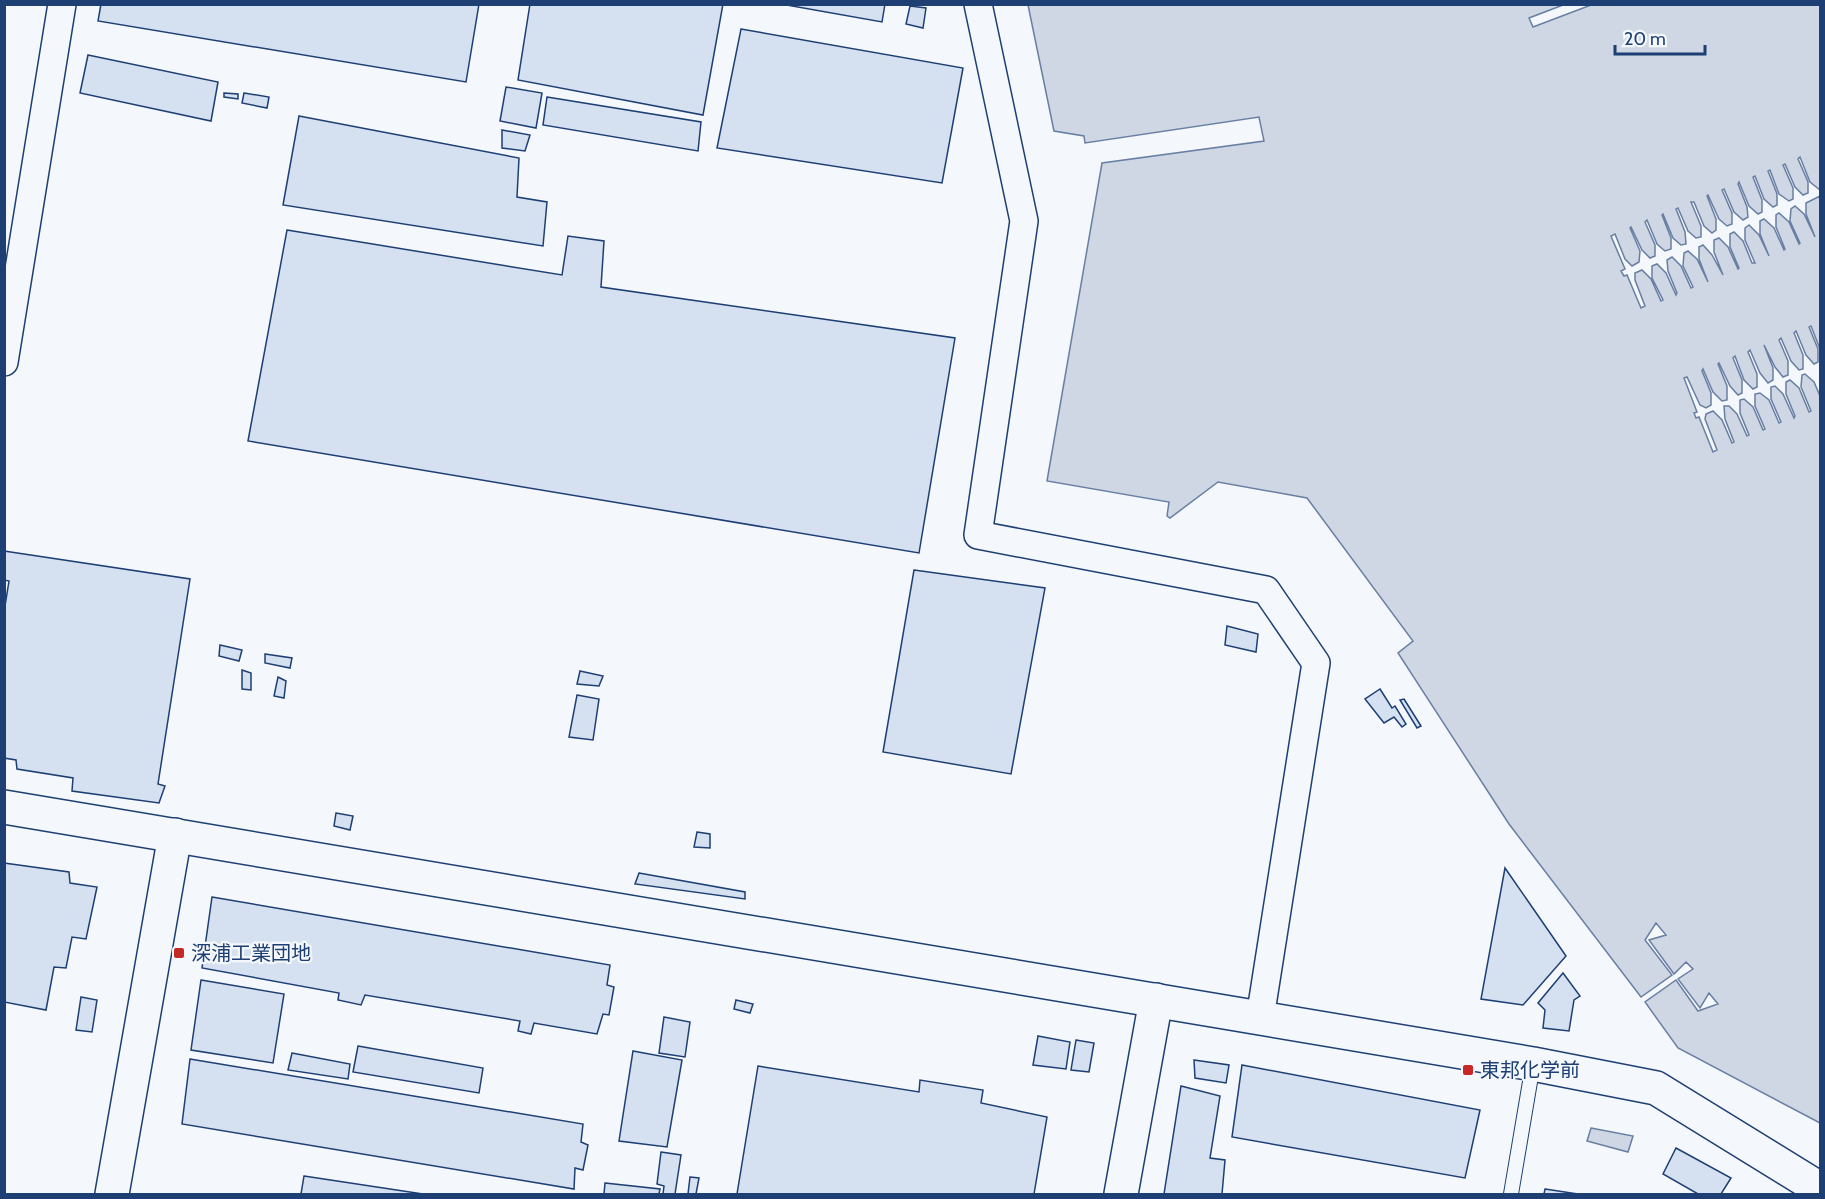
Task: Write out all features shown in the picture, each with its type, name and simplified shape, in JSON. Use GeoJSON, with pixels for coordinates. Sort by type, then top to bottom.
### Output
{"type":"FeatureCollection","features":[{"type":"Feature","properties":{"kind":"street"},"geometry":{"type":"LineString","coordinates":[[4,362],[62,4]]}},
{"type":"Feature","properties":{"kind":"street"},"geometry":{"type":"LineString","coordinates":[[978,4],[1024,221],[978,535],[1266,590],[1316,663],[1260,1018]]}},
{"type":"Feature","properties":{"kind":"street"},"geometry":{"type":"LineString","coordinates":[[4,807],[1533,1064],[1656,1088],[1821,1189]]}},
{"type":"Feature","properties":{"kind":"street"},"geometry":{"type":"LineString","coordinates":[[112,1194],[175,835]]}},
{"type":"Feature","properties":{"kind":"street"},"geometry":{"type":"LineString","coordinates":[[1121,1194],[1156,1000]]}},
{"type":"Feature","properties":{"kind":"lane"},"geometry":{"type":"LineString","coordinates":[[1511,1194],[1533,1064]]}},
{"type":"Feature","properties":{"kind":"shaded area"},"geometry":{"type":"Polygon","coordinates":[[[1028,5],[1563,5],[1529,18],[1533,27],[1591,5],[1820,5],[1820,190],[1810,182],[1800,157],[1798,159],[1808,182],[1808,193],[1803,195],[1795,187],[1785,164],[1783,165],[1793,188],[1793,199],[1789,201],[1779,194],[1770,170],[1768,171],[1777,194],[1777,205],[1773,207],[1764,199],[1755,176],[1753,177],[1762,200],[1762,212],[1758,214],[1749,206],[1739,182],[1747,207],[1748,217],[1743,220],[1734,212],[1724,189],[1722,190],[1732,213],[1732,224],[1727,226],[1719,219],[1708,195],[1716,219],[1716,230],[1712,233],[1704,226],[1694,202],[1691,202],[1701,226],[1701,237],[1696,238],[1688,231],[1678,208],[1676,209],[1685,232],[1686,244],[1681,245],[1673,238],[1663,214],[1671,238],[1671,249],[1665,251],[1657,244],[1647,220],[1645,222],[1655,245],[1655,256],[1650,258],[1642,250],[1631,227],[1640,251],[1639,262],[1632,266],[1625,259],[1615,234],[1611,236],[1625,269],[1621,271],[1624,276],[1627,275],[1641,308],[1645,306],[1635,280],[1635,273],[1642,270],[1651,279],[1661,301],[1663,300],[1652,278],[1652,266],[1657,264],[1666,273],[1676,295],[1667,260],[1672,257],[1681,266],[1691,288],[1693,287],[1683,266],[1684,253],[1688,251],[1697,259],[1708,282],[1699,259],[1699,247],[1703,245],[1712,255],[1723,275],[1714,252],[1714,240],[1719,238],[1728,247],[1738,269],[1730,247],[1730,234],[1734,232],[1743,241],[1752,263],[1755,263],[1745,240],[1745,228],[1749,225],[1759,235],[1769,256],[1760,234],[1760,221],[1764,219],[1774,228],[1784,250],[1776,227],[1776,215],[1779,213],[1789,222],[1799,244],[1790,221],[1791,209],[1795,206],[1804,214],[1815,237],[1806,214],[1806,203],[1820,196],[1820,349],[1811,326],[1809,327],[1818,349],[1818,362],[1814,364],[1806,355],[1796,331],[1794,333],[1803,355],[1803,369],[1799,370],[1791,361],[1781,338],[1779,340],[1788,361],[1788,375],[1783,377],[1775,367],[1764,345],[1773,368],[1773,380],[1768,383],[1760,373],[1750,350],[1748,352],[1757,374],[1757,387],[1753,389],[1744,380],[1735,356],[1733,358],[1742,380],[1742,393],[1738,395],[1730,386],[1718,364],[1727,386],[1727,400],[1722,401],[1713,392],[1703,369],[1711,393],[1711,405],[1706,408],[1700,405],[1687,377],[1684,378],[1697,412],[1694,413],[1696,418],[1699,417],[1713,452],[1717,450],[1705,419],[1706,414],[1713,411],[1722,420],[1732,443],[1734,442],[1725,419],[1724,406],[1729,406],[1737,414],[1747,436],[1749,435],[1740,413],[1740,400],[1744,399],[1753,407],[1763,430],[1765,429],[1755,406],[1755,394],[1760,393],[1769,400],[1779,423],[1781,422],[1771,399],[1771,387],[1775,386],[1783,394],[1794,418],[1786,394],[1786,382],[1790,380],[1799,388],[1809,412],[1811,411],[1801,387],[1802,375],[1805,374],[1814,382],[1820,396],[1820,1123],[1678,1048],[1645,1002],[1676,980],[1698,1011],[1718,1004],[1709,993],[1700,1008],[1678,979],[1693,969],[1686,962],[1674,974],[1649,940],[1666,935],[1656,923],[1645,940],[1672,975],[1641,997],[1509,824],[1398,653],[1413,641],[1307,498],[1218,482],[1170,518],[1167,516],[1169,502],[1047,481],[1102,163],[1264,141],[1259,117],[1085,143],[1084,136],[1054,131],[1028,5]]]}},
{"type":"Feature","properties":{"kind":"shaded area"},"geometry":{"type":"Polygon","coordinates":[[[1591,1128],[1633,1136],[1628,1152],[1587,1141],[1591,1128]]]}},
{"type":"Feature","properties":{"kind":"building"},"geometry":{"type":"Polygon","coordinates":[[[101,4],[479,4],[466,82],[98,21],[101,4]]]}},
{"type":"Feature","properties":{"kind":"building"},"geometry":{"type":"Polygon","coordinates":[[[530,4],[723,4],[703,115],[518,80],[530,4]]]}},
{"type":"Feature","properties":{"kind":"building"},"geometry":{"type":"Polygon","coordinates":[[[781,4],[885,4],[882,22],[781,4]]]}},
{"type":"Feature","properties":{"kind":"building"},"geometry":{"type":"Polygon","coordinates":[[[910,6],[926,8],[923,28],[906,24],[910,6]]]}},
{"type":"Feature","properties":{"kind":"building"},"geometry":{"type":"Polygon","coordinates":[[[741,29],[963,68],[942,183],[717,148],[741,29]]]}},
{"type":"Feature","properties":{"kind":"building"},"geometry":{"type":"Polygon","coordinates":[[[88,55],[218,82],[211,121],[80,93],[88,55]]]}},
{"type":"Feature","properties":{"kind":"building"},"geometry":{"type":"Polygon","coordinates":[[[506,87],[542,93],[536,128],[500,121],[506,87]]]}},
{"type":"Feature","properties":{"kind":"building"},"geometry":{"type":"Polygon","coordinates":[[[224,93],[238,94],[238,99],[224,97],[224,93]]]}},
{"type":"Feature","properties":{"kind":"building"},"geometry":{"type":"Polygon","coordinates":[[[244,93],[269,97],[267,108],[242,103],[244,93]]]}},
{"type":"Feature","properties":{"kind":"building"},"geometry":{"type":"Polygon","coordinates":[[[547,97],[701,122],[698,151],[543,125],[547,97]]]}},
{"type":"Feature","properties":{"kind":"building"},"geometry":{"type":"Polygon","coordinates":[[[299,116],[519,158],[517,197],[547,202],[543,246],[283,205],[299,116]]]}},
{"type":"Feature","properties":{"kind":"building"},"geometry":{"type":"Polygon","coordinates":[[[502,130],[530,135],[525,151],[502,148],[502,130]]]}},
{"type":"Feature","properties":{"kind":"building"},"geometry":{"type":"Polygon","coordinates":[[[287,230],[562,275],[568,236],[604,241],[601,287],[955,338],[919,553],[248,441],[287,230]]]}},
{"type":"Feature","properties":{"kind":"building"},"geometry":{"type":"Polygon","coordinates":[[[4,551],[190,579],[158,784],[165,786],[159,803],[72,791],[73,778],[17,769],[16,760],[4,758],[4,612],[9,581],[4,580],[4,551]]]}},
{"type":"Feature","properties":{"kind":"building"},"geometry":{"type":"Polygon","coordinates":[[[914,570],[1045,588],[1011,774],[883,752],[914,570]]]}},
{"type":"Feature","properties":{"kind":"building"},"geometry":{"type":"Polygon","coordinates":[[[1227,626],[1258,634],[1256,652],[1225,645],[1227,626]]]}},
{"type":"Feature","properties":{"kind":"building"},"geometry":{"type":"Polygon","coordinates":[[[220,645],[242,650],[239,661],[219,656],[220,645]]]}},
{"type":"Feature","properties":{"kind":"building"},"geometry":{"type":"Polygon","coordinates":[[[265,654],[292,658],[290,668],[265,663],[265,654]]]}},
{"type":"Feature","properties":{"kind":"building"},"geometry":{"type":"Polygon","coordinates":[[[242,670],[251,673],[251,690],[242,689],[242,670]]]}},
{"type":"Feature","properties":{"kind":"building"},"geometry":{"type":"Polygon","coordinates":[[[580,671],[603,676],[599,686],[577,684],[580,671]]]}},
{"type":"Feature","properties":{"kind":"building"},"geometry":{"type":"Polygon","coordinates":[[[278,677],[286,681],[284,698],[274,696],[278,677]]]}},
{"type":"Feature","properties":{"kind":"building"},"geometry":{"type":"Polygon","coordinates":[[[1380,689],[1392,708],[1395,706],[1406,724],[1402,727],[1394,717],[1384,723],[1365,699],[1380,689]]]}},
{"type":"Feature","properties":{"kind":"building"},"geometry":{"type":"Polygon","coordinates":[[[577,695],[599,699],[593,740],[569,737],[577,695]]]}},
{"type":"Feature","properties":{"kind":"building"},"geometry":{"type":"Polygon","coordinates":[[[1404,699],[1421,726],[1417,728],[1400,700],[1404,699]]]}},
{"type":"Feature","properties":{"kind":"building"},"geometry":{"type":"Polygon","coordinates":[[[336,813],[353,816],[350,830],[334,826],[336,813]]]}},
{"type":"Feature","properties":{"kind":"building"},"geometry":{"type":"Polygon","coordinates":[[[697,832],[710,834],[710,848],[694,847],[697,832]]]}},
{"type":"Feature","properties":{"kind":"building"},"geometry":{"type":"Polygon","coordinates":[[[4,863],[69,872],[70,883],[97,887],[86,939],[72,937],[66,968],[54,967],[46,1010],[4,1002],[4,863]]]}},
{"type":"Feature","properties":{"kind":"building"},"geometry":{"type":"Polygon","coordinates":[[[1505,868],[1566,956],[1523,1005],[1481,999],[1505,868]]]}},
{"type":"Feature","properties":{"kind":"building"},"geometry":{"type":"Polygon","coordinates":[[[639,873],[745,892],[745,899],[635,884],[639,873]]]}},
{"type":"Feature","properties":{"kind":"building"},"geometry":{"type":"Polygon","coordinates":[[[212,897],[610,965],[607,985],[614,987],[609,1015],[603,1014],[597,1034],[534,1023],[531,1034],[518,1031],[520,1021],[365,995],[361,1005],[338,1000],[339,993],[202,968],[212,897]]]}},
{"type":"Feature","properties":{"kind":"building"},"geometry":{"type":"Polygon","coordinates":[[[1563,973],[1580,996],[1574,1000],[1569,1031],[1543,1028],[1545,1010],[1538,1003],[1563,973]]]}},
{"type":"Feature","properties":{"kind":"building"},"geometry":{"type":"Polygon","coordinates":[[[201,980],[284,994],[273,1063],[191,1050],[201,980]]]}},
{"type":"Feature","properties":{"kind":"building"},"geometry":{"type":"Polygon","coordinates":[[[81,997],[97,1000],[92,1032],[76,1030],[81,997]]]}},
{"type":"Feature","properties":{"kind":"building"},"geometry":{"type":"Polygon","coordinates":[[[736,1000],[753,1004],[750,1013],[734,1009],[736,1000]]]}},
{"type":"Feature","properties":{"kind":"building"},"geometry":{"type":"Polygon","coordinates":[[[664,1017],[690,1022],[685,1057],[659,1053],[664,1017]]]}},
{"type":"Feature","properties":{"kind":"building"},"geometry":{"type":"Polygon","coordinates":[[[1038,1036],[1070,1042],[1066,1069],[1033,1065],[1038,1036]]]}},
{"type":"Feature","properties":{"kind":"building"},"geometry":{"type":"Polygon","coordinates":[[[1076,1040],[1094,1043],[1089,1072],[1071,1070],[1076,1040]]]}},
{"type":"Feature","properties":{"kind":"building"},"geometry":{"type":"Polygon","coordinates":[[[358,1046],[483,1068],[479,1093],[353,1072],[358,1046]]]}},
{"type":"Feature","properties":{"kind":"building"},"geometry":{"type":"Polygon","coordinates":[[[633,1051],[682,1060],[667,1147],[619,1141],[633,1051]]]}},
{"type":"Feature","properties":{"kind":"building"},"geometry":{"type":"Polygon","coordinates":[[[292,1053],[350,1064],[348,1079],[288,1070],[292,1053]]]}},
{"type":"Feature","properties":{"kind":"building"},"geometry":{"type":"Polygon","coordinates":[[[190,1059],[583,1124],[581,1142],[588,1145],[583,1170],[575,1168],[574,1189],[182,1124],[190,1059]]]}},
{"type":"Feature","properties":{"kind":"building"},"geometry":{"type":"Polygon","coordinates":[[[1194,1060],[1229,1065],[1226,1083],[1195,1078],[1194,1060]]]}},
{"type":"Feature","properties":{"kind":"building"},"geometry":{"type":"Polygon","coordinates":[[[1242,1065],[1480,1110],[1465,1178],[1232,1137],[1242,1065]]]}},
{"type":"Feature","properties":{"kind":"building"},"geometry":{"type":"Polygon","coordinates":[[[758,1066],[919,1092],[920,1080],[983,1090],[981,1103],[1047,1117],[1034,1194],[737,1194],[758,1066]]]}},
{"type":"Feature","properties":{"kind":"building"},"geometry":{"type":"Polygon","coordinates":[[[1181,1086],[1220,1096],[1210,1158],[1225,1160],[1222,1194],[1164,1194],[1181,1086]]]}},
{"type":"Feature","properties":{"kind":"building"},"geometry":{"type":"Polygon","coordinates":[[[1676,1148],[1731,1178],[1721,1194],[1698,1194],[1663,1174],[1676,1148]]]}},
{"type":"Feature","properties":{"kind":"building"},"geometry":{"type":"Polygon","coordinates":[[[661,1152],[681,1155],[675,1194],[663,1194],[664,1186],[657,1184],[661,1152]]]}},
{"type":"Feature","properties":{"kind":"building"},"geometry":{"type":"Polygon","coordinates":[[[304,1176],[423,1194],[301,1194],[304,1176]]]}},
{"type":"Feature","properties":{"kind":"building"},"geometry":{"type":"Polygon","coordinates":[[[690,1177],[699,1178],[696,1194],[688,1194],[690,1177]]]}},
{"type":"Feature","properties":{"kind":"building"},"geometry":{"type":"Polygon","coordinates":[[[605,1183],[660,1189],[659,1194],[604,1194],[605,1183]]]}},
{"type":"Feature","properties":{"kind":"building"},"geometry":{"type":"Polygon","coordinates":[[[1545,1189],[1578,1194],[1544,1194],[1545,1189]]]}},
{"type":"Feature","properties":{"kind":"place","name":"深浦工業団地"},"geometry":{"type":"Point","coordinates":[179,953]}},
{"type":"Feature","properties":{"kind":"place","name":"東邦化学前"},"geometry":{"type":"Point","coordinates":[1468,1070]}}]}
